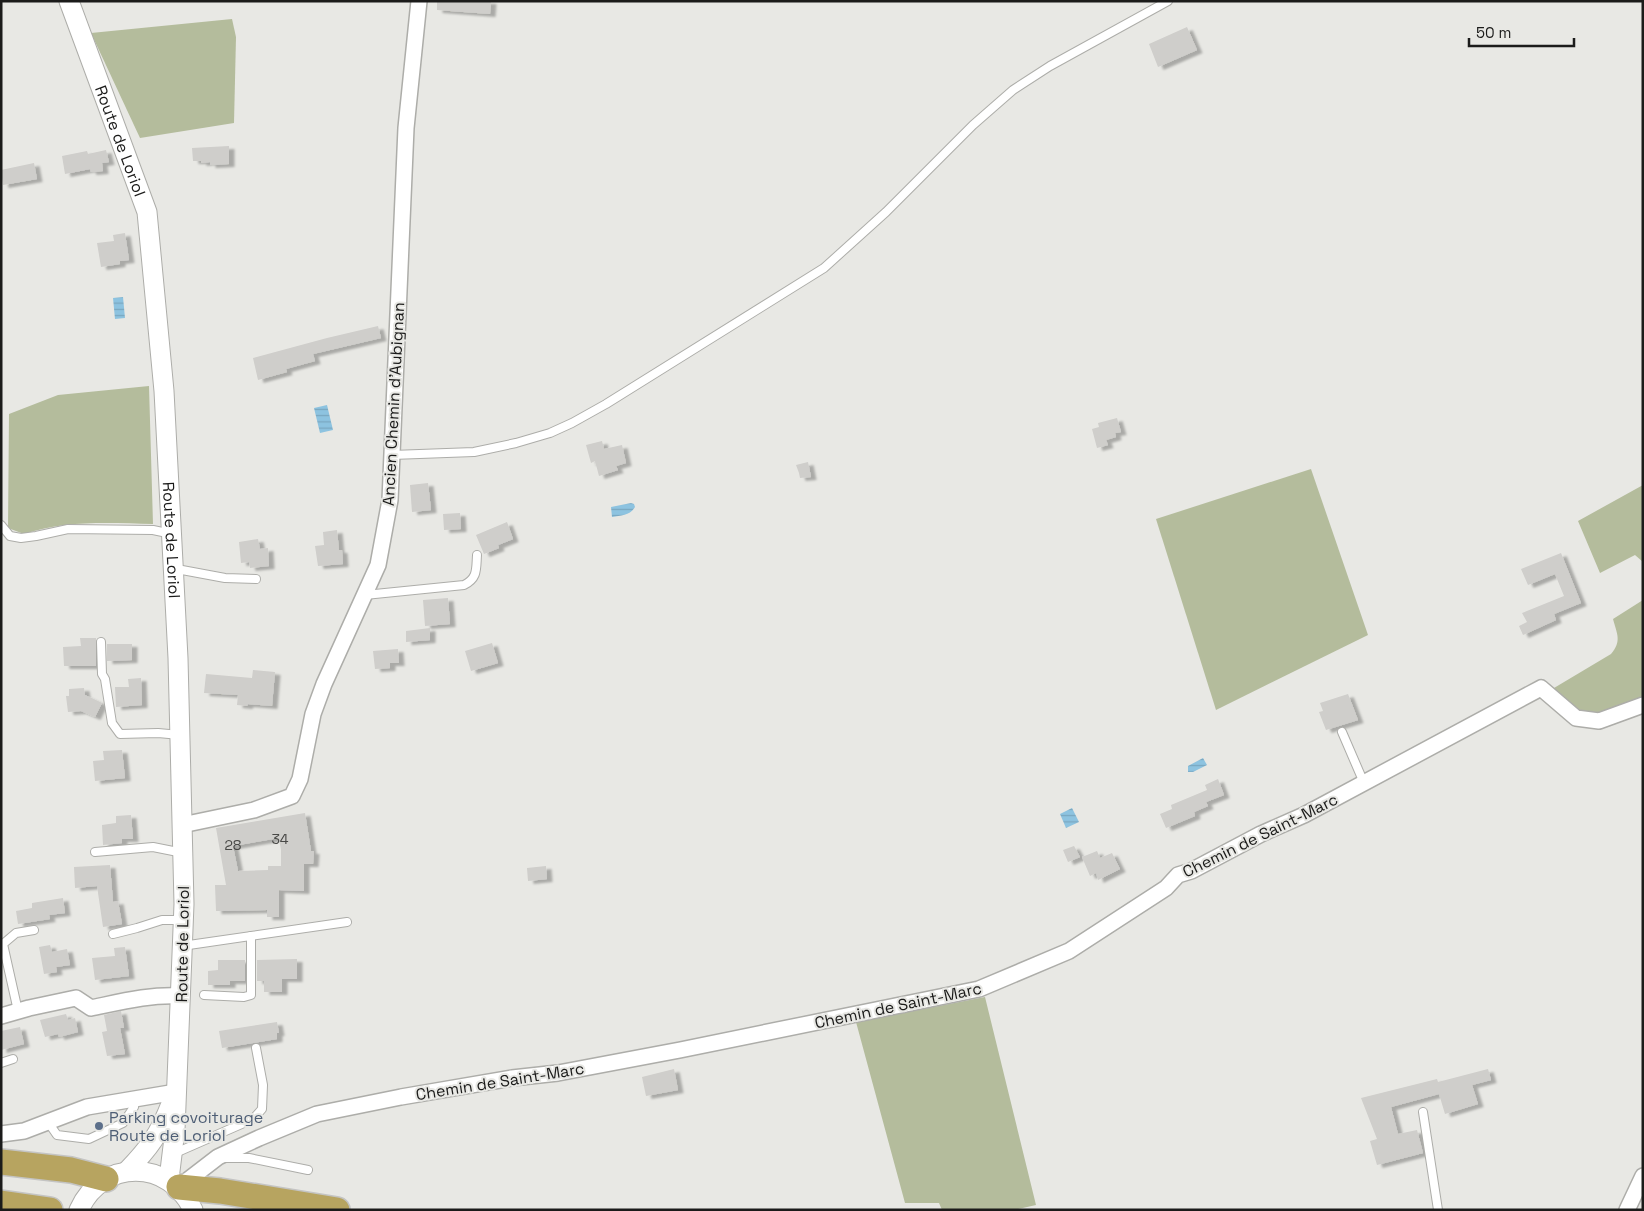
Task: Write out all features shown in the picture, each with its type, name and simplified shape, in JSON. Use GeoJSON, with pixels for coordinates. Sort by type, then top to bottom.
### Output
{"type":"FeatureCollection","features":[{"type":"Feature","properties":{"kind":"highway"},"geometry":{"type":"LineString","coordinates":[[1,1162],[71,1170],[108,1180]]}},
{"type":"Feature","properties":{"kind":"highway"},"geometry":{"type":"LineString","coordinates":[[182,1194],[220,1191],[337,1210]]}},
{"type":"Feature","properties":{"kind":"highway"},"geometry":{"type":"LineString","coordinates":[[1,1203],[50,1210]]}},
{"type":"Feature","properties":{"kind":"street","name":"Route de Loriol"},"geometry":{"type":"LineString","coordinates":[[69,1],[147,212],[164,391],[174,572],[184,920],[175,1130],[171,1155],[182,1194]]}},
{"type":"Feature","properties":{"kind":"street","name":"Ancien Chemin d'Aubignan"},"geometry":{"type":"LineString","coordinates":[[182,824],[254,810],[292,796],[300,779],[313,714],[324,684],[378,565],[390,500],[406,128],[419,1]]}},
{"type":"Feature","properties":{"kind":"street","name":"Chemin de Saint-Marc"},"geometry":{"type":"LineString","coordinates":[[182,1194],[218,1157],[317,1114],[401,1097],[512,1078],[558,1073],[652,1056],[979,989],[1069,951],[1166,888],[1178,875],[1191,871],[1261,834],[1304,815],[1542,688],[1576,718],[1598,721],[1643,705]]}},
{"type":"Feature","properties":{"kind":"street"},"geometry":{"type":"LineString","coordinates":[[1,1016],[76,998],[91,1008],[147,997],[181,996]]}},
{"type":"Feature","properties":{"kind":"street","name":"Route de Loriol"},"geometry":{"type":"LineString","coordinates":[[79,1210],[108,1180],[146,1152],[162,1128],[176,1092]]}},
{"type":"Feature","properties":{"kind":"street"},"geometry":{"type":"LineString","coordinates":[[1,1134],[24,1131],[87,1107],[176,1092]]}},
{"type":"Feature","properties":{"kind":"street"},"geometry":{"type":"LineString","coordinates":[[108,1180],[148,1172],[182,1194]]}},
{"type":"Feature","properties":{"kind":"street"},"geometry":{"type":"LineString","coordinates":[[1627,1210],[1643,1176]]}},
{"type":"Feature","properties":{"kind":"lane"},"geometry":{"type":"LineString","coordinates":[[392,455],[474,452],[516,443],[572,424],[824,268],[886,212],[973,126],[1013,90],[1050,66],[1168,1]]}},
{"type":"Feature","properties":{"kind":"lane"},"geometry":{"type":"LineString","coordinates":[[1,525],[10,536],[21,538],[68,529],[153,530],[172,534]]}},
{"type":"Feature","properties":{"kind":"lane"},"geometry":{"type":"LineString","coordinates":[[365,595],[464,585],[471,582],[476,572],[477,555]]}},
{"type":"Feature","properties":{"kind":"lane"},"geometry":{"type":"LineString","coordinates":[[174,572],[182,570],[225,578],[256,579]]}},
{"type":"Feature","properties":{"kind":"lane"},"geometry":{"type":"LineString","coordinates":[[101,642],[102,674],[105,679],[112,723],[120,734],[158,733],[180,735]]}},
{"type":"Feature","properties":{"kind":"lane"},"geometry":{"type":"LineString","coordinates":[[1342,732],[1364,783]]}},
{"type":"Feature","properties":{"kind":"lane"},"geometry":{"type":"LineString","coordinates":[[95,852],[153,847],[183,853]]}},
{"type":"Feature","properties":{"kind":"lane"},"geometry":{"type":"LineString","coordinates":[[114,934],[162,920],[184,920]]}},
{"type":"Feature","properties":{"kind":"lane"},"geometry":{"type":"LineString","coordinates":[[182,946],[346,922]]}},
{"type":"Feature","properties":{"kind":"lane"},"geometry":{"type":"LineString","coordinates":[[18,1011],[2,943],[16,933],[34,930]]}},
{"type":"Feature","properties":{"kind":"lane"},"geometry":{"type":"LineString","coordinates":[[204,995],[244,997],[251,995],[251,936]]}},
{"type":"Feature","properties":{"kind":"lane"},"geometry":{"type":"LineString","coordinates":[[171,1155],[246,1122],[262,1109],[263,1085],[256,1048]]}},
{"type":"Feature","properties":{"kind":"lane"},"geometry":{"type":"LineString","coordinates":[[1,1063],[13,1059]]}},
{"type":"Feature","properties":{"kind":"lane"},"geometry":{"type":"LineString","coordinates":[[48,1122],[57,1135],[89,1139],[123,1124],[134,1107],[135,1098]]}},
{"type":"Feature","properties":{"kind":"lane"},"geometry":{"type":"LineString","coordinates":[[1423,1112],[1438,1210]]}},
{"type":"Feature","properties":{"kind":"lane"},"geometry":{"type":"LineString","coordinates":[[218,1157],[249,1158],[308,1170]]}},
{"type":"Feature","properties":{"kind":"green space"},"geometry":{"type":"Polygon","coordinates":[[[232,19],[236,37],[234,123],[140,138],[91,33],[232,19]]]}},
{"type":"Feature","properties":{"kind":"green space"},"geometry":{"type":"Polygon","coordinates":[[[149,386],[153,524],[72,524],[24,534],[8,528],[9,414],[58,395],[149,386]]]}},
{"type":"Feature","properties":{"kind":"green space"},"geometry":{"type":"Polygon","coordinates":[[[1311,469],[1368,635],[1216,710],[1156,519],[1311,469]]]}},
{"type":"Feature","properties":{"kind":"green space"},"geometry":{"type":"Polygon","coordinates":[[[1643,485],[1643,562],[1635,555],[1600,573],[1578,521],[1643,485]]]}},
{"type":"Feature","properties":{"kind":"green space"},"geometry":{"type":"Polygon","coordinates":[[[1643,600],[1643,699],[1616,709],[1579,717],[1570,711],[1554,688],[1611,654],[1618,641],[1613,619],[1643,600]]]}},
{"type":"Feature","properties":{"kind":"green space"},"geometry":{"type":"Polygon","coordinates":[[[985,997],[1036,1205],[1014,1210],[942,1210],[939,1203],[905,1203],[856,1022],[985,997]]]}},
{"type":"Feature","properties":{"kind":"water"},"geometry":{"type":"Polygon","coordinates":[[[123,297],[125,318],[115,319],[113,298],[123,297]]]}},
{"type":"Feature","properties":{"kind":"water"},"geometry":{"type":"Polygon","coordinates":[[[327,405],[333,430],[320,433],[314,408],[327,405]]]}},
{"type":"Feature","properties":{"kind":"water"},"geometry":{"type":"Polygon","coordinates":[[[631,503],[635,507],[631,512],[612,517],[611,507],[631,503]]]}},
{"type":"Feature","properties":{"kind":"water"},"geometry":{"type":"Polygon","coordinates":[[[1203,758],[1207,765],[1193,772],[1188,772],[1188,766],[1203,758]]]}},
{"type":"Feature","properties":{"kind":"water"},"geometry":{"type":"Polygon","coordinates":[[[1072,808],[1079,822],[1066,828],[1060,814],[1072,808]]]}},
{"type":"Feature","properties":{"kind":"building"},"geometry":{"type":"Polygon","coordinates":[[[437,1],[491,1],[490,14],[437,10],[437,1]]]}},
{"type":"Feature","properties":{"kind":"building"},"geometry":{"type":"Polygon","coordinates":[[[1187,27],[1197,50],[1158,67],[1149,44],[1187,27]]]}},
{"type":"Feature","properties":{"kind":"building"},"geometry":{"type":"Polygon","coordinates":[[[229,146],[229,164],[210,165],[210,162],[201,163],[201,161],[193,161],[192,148],[229,146]]]}},
{"type":"Feature","properties":{"kind":"building"},"geometry":{"type":"Polygon","coordinates":[[[106,150],[109,162],[102,163],[103,171],[91,172],[90,169],[65,174],[62,156],[87,151],[88,154],[106,150]]]}},
{"type":"Feature","properties":{"kind":"building"},"geometry":{"type":"Polygon","coordinates":[[[34,163],[37,179],[3,185],[1,170],[34,163]]]}},
{"type":"Feature","properties":{"kind":"building"},"geometry":{"type":"Polygon","coordinates":[[[125,233],[129,260],[120,261],[120,264],[101,267],[97,243],[114,241],[113,235],[125,233]]]}},
{"type":"Feature","properties":{"kind":"building"},"geometry":{"type":"Polygon","coordinates":[[[378,326],[381,338],[313,354],[315,361],[286,369],[287,372],[258,380],[253,358],[378,326]]]}},
{"type":"Feature","properties":{"kind":"building"},"geometry":{"type":"Polygon","coordinates":[[[1117,418],[1121,432],[1115,433],[1116,437],[1106,440],[1108,445],[1097,448],[1092,429],[1099,427],[1098,423],[1117,418]]]}},
{"type":"Feature","properties":{"kind":"building"},"geometry":{"type":"Polygon","coordinates":[[[602,441],[604,449],[622,445],[626,463],[616,466],[618,470],[599,476],[595,461],[591,463],[586,445],[602,441]]]}},
{"type":"Feature","properties":{"kind":"building"},"geometry":{"type":"Polygon","coordinates":[[[808,462],[811,477],[800,478],[796,465],[808,462]]]}},
{"type":"Feature","properties":{"kind":"building"},"geometry":{"type":"Polygon","coordinates":[[[428,483],[431,510],[412,512],[410,485],[428,483]]]}},
{"type":"Feature","properties":{"kind":"building"},"geometry":{"type":"Polygon","coordinates":[[[460,513],[461,529],[444,530],[443,514],[460,513]]]}},
{"type":"Feature","properties":{"kind":"building"},"geometry":{"type":"Polygon","coordinates":[[[507,522],[513,539],[498,545],[499,548],[484,554],[476,535],[507,522]]]}},
{"type":"Feature","properties":{"kind":"building"},"geometry":{"type":"Polygon","coordinates":[[[337,530],[339,550],[342,550],[343,564],[318,566],[315,546],[324,545],[323,532],[337,530]]]}},
{"type":"Feature","properties":{"kind":"building"},"geometry":{"type":"Polygon","coordinates":[[[258,539],[260,549],[268,548],[269,566],[250,568],[249,562],[241,563],[239,542],[258,539]]]}},
{"type":"Feature","properties":{"kind":"building"},"geometry":{"type":"Polygon","coordinates":[[[1561,553],[1581,603],[1554,614],[1556,620],[1523,635],[1519,626],[1527,622],[1522,613],[1564,596],[1555,574],[1528,585],[1521,569],[1561,553]]]}},
{"type":"Feature","properties":{"kind":"building"},"geometry":{"type":"Polygon","coordinates":[[[448,598],[450,624],[425,626],[423,600],[448,598]]]}},
{"type":"Feature","properties":{"kind":"building"},"geometry":{"type":"Polygon","coordinates":[[[430,628],[430,640],[406,642],[406,631],[430,628]]]}},
{"type":"Feature","properties":{"kind":"building"},"geometry":{"type":"Polygon","coordinates":[[[80,638],[96,638],[96,666],[64,666],[63,647],[81,646],[80,638]]]}},
{"type":"Feature","properties":{"kind":"building"},"geometry":{"type":"Polygon","coordinates":[[[492,643],[498,663],[471,671],[465,651],[492,643]]]}},
{"type":"Feature","properties":{"kind":"building"},"geometry":{"type":"Polygon","coordinates":[[[107,644],[132,644],[132,660],[107,661],[107,644]]]}},
{"type":"Feature","properties":{"kind":"building"},"geometry":{"type":"Polygon","coordinates":[[[398,649],[399,663],[390,663],[390,668],[375,669],[373,651],[398,649]]]}},
{"type":"Feature","properties":{"kind":"building"},"geometry":{"type":"Polygon","coordinates":[[[253,670],[275,672],[272,706],[237,705],[238,695],[204,693],[206,674],[252,678],[253,670]]]}},
{"type":"Feature","properties":{"kind":"building"},"geometry":{"type":"Polygon","coordinates":[[[141,678],[142,705],[116,707],[115,687],[129,687],[128,679],[141,678]]]}},
{"type":"Feature","properties":{"kind":"building"},"geometry":{"type":"Polygon","coordinates":[[[84,688],[85,695],[102,703],[95,717],[81,711],[68,712],[66,696],[69,696],[69,689],[84,688]]]}},
{"type":"Feature","properties":{"kind":"building"},"geometry":{"type":"Polygon","coordinates":[[[1348,694],[1358,720],[1326,730],[1319,712],[1323,711],[1320,703],[1348,694]]]}},
{"type":"Feature","properties":{"kind":"building"},"geometry":{"type":"Polygon","coordinates":[[[122,750],[125,778],[95,781],[93,761],[104,760],[103,751],[122,750]]]}},
{"type":"Feature","properties":{"kind":"building"},"geometry":{"type":"Polygon","coordinates":[[[1218,779],[1224,795],[1206,802],[1208,806],[1194,812],[1195,816],[1166,828],[1160,814],[1172,809],[1171,805],[1207,790],[1205,785],[1218,779]]]}},
{"type":"Feature","properties":{"kind":"building"},"geometry":{"type":"Polygon","coordinates":[[[305,813],[311,851],[314,851],[313,864],[304,864],[304,891],[279,890],[279,917],[267,917],[267,910],[216,911],[215,885],[226,885],[216,828],[305,813]],[[279,838],[233,846],[238,871],[268,870],[268,866],[281,866],[279,838]]]}},
{"type":"Feature","properties":{"kind":"building"},"geometry":{"type":"Polygon","coordinates":[[[131,815],[133,839],[122,839],[122,843],[103,845],[102,825],[116,823],[116,816],[131,815]]]}},
{"type":"Feature","properties":{"kind":"building"},"geometry":{"type":"Polygon","coordinates":[[[1074,846],[1080,857],[1068,862],[1063,850],[1074,846]]]}},
{"type":"Feature","properties":{"kind":"building"},"geometry":{"type":"Polygon","coordinates":[[[1097,851],[1100,858],[1112,853],[1120,869],[1098,880],[1096,873],[1090,876],[1082,857],[1097,851]]]}},
{"type":"Feature","properties":{"kind":"building"},"geometry":{"type":"Polygon","coordinates":[[[110,865],[113,902],[118,901],[122,924],[103,927],[97,886],[75,888],[74,867],[110,865]]]}},
{"type":"Feature","properties":{"kind":"building"},"geometry":{"type":"Polygon","coordinates":[[[546,866],[547,879],[528,881],[527,868],[546,866]]]}},
{"type":"Feature","properties":{"kind":"building"},"geometry":{"type":"Polygon","coordinates":[[[63,898],[65,913],[49,915],[50,919],[18,924],[16,911],[32,908],[32,903],[63,898]]]}},
{"type":"Feature","properties":{"kind":"building"},"geometry":{"type":"Polygon","coordinates":[[[50,945],[52,952],[67,949],[70,965],[56,967],[57,972],[44,974],[39,947],[50,945]]]}},
{"type":"Feature","properties":{"kind":"building"},"geometry":{"type":"Polygon","coordinates":[[[125,947],[129,976],[95,980],[92,958],[115,956],[114,948],[125,947]]]}},
{"type":"Feature","properties":{"kind":"building"},"geometry":{"type":"Polygon","coordinates":[[[297,959],[297,979],[282,979],[282,992],[264,992],[264,981],[257,981],[257,960],[297,959]]]}},
{"type":"Feature","properties":{"kind":"building"},"geometry":{"type":"Polygon","coordinates":[[[218,960],[245,960],[245,981],[230,981],[230,985],[208,985],[208,971],[218,970],[218,960]]]}},
{"type":"Feature","properties":{"kind":"building"},"geometry":{"type":"Polygon","coordinates":[[[121,1011],[124,1028],[120,1028],[125,1054],[107,1056],[102,1032],[107,1031],[104,1015],[121,1011]]]}},
{"type":"Feature","properties":{"kind":"building"},"geometry":{"type":"Polygon","coordinates":[[[66,1014],[68,1020],[75,1018],[78,1032],[59,1037],[58,1034],[45,1037],[40,1020],[66,1014]]]}},
{"type":"Feature","properties":{"kind":"building"},"geometry":{"type":"Polygon","coordinates":[[[277,1022],[279,1033],[277,1033],[277,1039],[222,1048],[219,1031],[277,1022]]]}},
{"type":"Feature","properties":{"kind":"building"},"geometry":{"type":"Polygon","coordinates":[[[20,1027],[24,1044],[1,1050],[1,1031],[20,1027]]]}},
{"type":"Feature","properties":{"kind":"building"},"geometry":{"type":"Polygon","coordinates":[[[674,1069],[678,1090],[646,1096],[642,1077],[674,1069]]]}},
{"type":"Feature","properties":{"kind":"building"},"geometry":{"type":"Polygon","coordinates":[[[1488,1069],[1491,1080],[1472,1085],[1478,1104],[1445,1114],[1439,1094],[1391,1107],[1398,1134],[1417,1130],[1423,1153],[1377,1165],[1370,1141],[1377,1139],[1361,1098],[1437,1079],[1438,1082],[1488,1069]]]}},
{"type":"Feature","properties":{"kind":"place","name":"Parking covoiturage Route de Loriol"},"geometry":{"type":"Point","coordinates":[99,1126]}}]}
